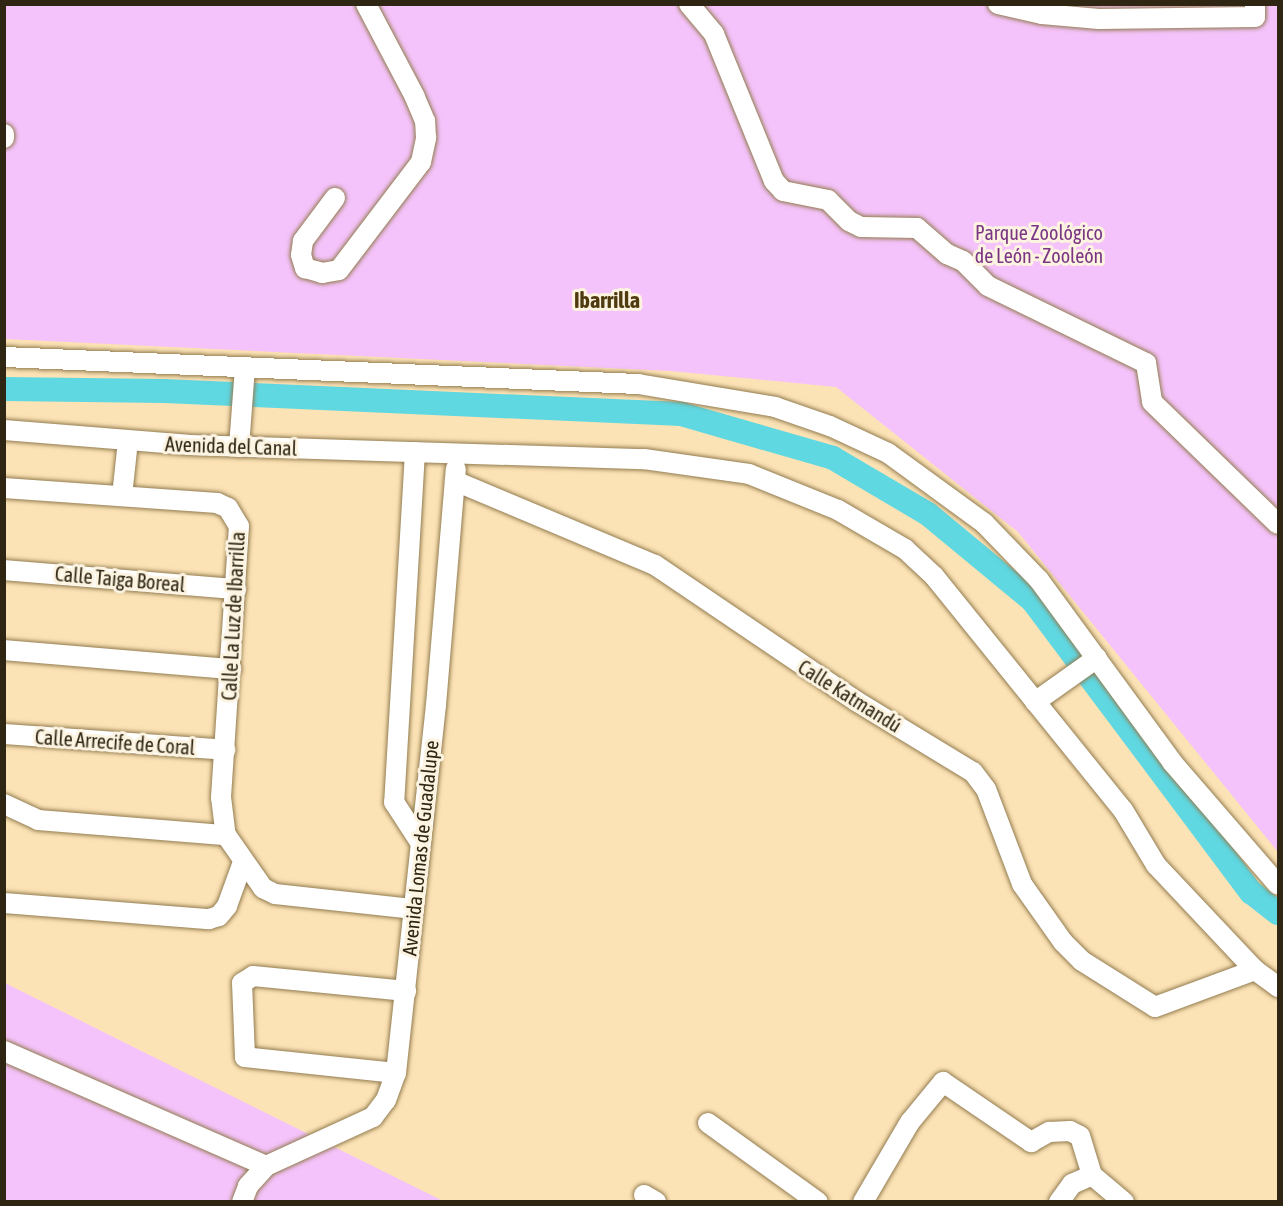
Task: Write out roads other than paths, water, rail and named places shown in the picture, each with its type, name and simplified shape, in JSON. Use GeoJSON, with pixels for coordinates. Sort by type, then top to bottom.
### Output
{"type":"FeatureCollection","features":[{"type":"Feature","properties":{"kind":"street"},"geometry":{"type":"LineString","coordinates":[[335,198],[303,241],[301,255],[306,268],[322,273],[339,270],[421,162],[426,138],[425,121],[415,98],[366,4]]}},
{"type":"Feature","properties":{"kind":"street"},"geometry":{"type":"LineString","coordinates":[[689,4],[714,34],[774,181],[783,191],[828,200],[849,221],[861,227],[917,228],[947,254],[963,261],[988,286],[1138,358],[1149,371],[1152,402],[1278,524]]}},
{"type":"Feature","properties":{"kind":"street"},"geometry":{"type":"LineString","coordinates":[[998,4],[1042,14],[1099,19],[1255,17],[1255,4]]}},
{"type":"Feature","properties":{"kind":"street"},"geometry":{"type":"LineString","coordinates":[[4,357],[244,372],[638,384],[775,407],[830,426],[888,453],[984,523],[1039,580],[1091,662],[1172,762],[1278,885]]}},
{"type":"Feature","properties":{"kind":"street"},"geometry":{"type":"LineString","coordinates":[[239,447],[244,372]]}},
{"type":"Feature","properties":{"kind":"street","name":"Avenida del Canal"},"geometry":{"type":"LineString","coordinates":[[4,430],[128,441],[239,447],[644,459],[749,474],[838,510],[905,549],[934,576],[1039,698],[1123,810],[1156,865],[1255,970],[1278,987]]}},
{"type":"Feature","properties":{"kind":"street"},"geometry":{"type":"LineString","coordinates":[[122,496],[128,441]]}},
{"type":"Feature","properties":{"kind":"street"},"geometry":{"type":"LineString","coordinates":[[415,452],[394,801],[420,842]]}},
{"type":"Feature","properties":{"kind":"street","name":"Avenida Lomas de Guadalupe"},"geometry":{"type":"LineString","coordinates":[[266,1166],[373,1117],[386,1100],[396,1074],[406,991],[457,454]]}},
{"type":"Feature","properties":{"kind":"street","name":"Calle Katmandú"},"geometry":{"type":"LineString","coordinates":[[455,482],[655,565],[856,701],[973,772],[986,789],[1022,884],[1063,942],[1082,961],[1155,1007],[1255,970]]}},
{"type":"Feature","properties":{"kind":"street","name":"Calle La Luz de Ibarrilla"},"geometry":{"type":"LineString","coordinates":[[4,489],[217,503],[228,508],[239,526],[221,817],[226,835]]}},
{"type":"Feature","properties":{"kind":"street","name":"Calle Taiga Boreal"},"geometry":{"type":"LineString","coordinates":[[4,570],[236,589]]}},
{"type":"Feature","properties":{"kind":"street"},"geometry":{"type":"LineString","coordinates":[[4,650],[231,669]]}},
{"type":"Feature","properties":{"kind":"street"},"geometry":{"type":"LineString","coordinates":[[1039,698],[1091,662]]}},
{"type":"Feature","properties":{"kind":"street","name":"Calle Arrecife de Coral"},"geometry":{"type":"LineString","coordinates":[[4,734],[225,750]]}},
{"type":"Feature","properties":{"kind":"street"},"geometry":{"type":"LineString","coordinates":[[4,804],[38,820],[226,835],[263,888],[275,894],[412,909]]}},
{"type":"Feature","properties":{"kind":"street"},"geometry":{"type":"LineString","coordinates":[[4,903],[209,919],[219,916],[226,906],[243,862]]}},
{"type":"Feature","properties":{"kind":"street"},"geometry":{"type":"LineString","coordinates":[[396,1074],[245,1057],[242,983],[253,976],[406,991]]}},
{"type":"Feature","properties":{"kind":"street"},"geometry":{"type":"LineString","coordinates":[[4,1051],[266,1166],[248,1186],[242,1202]]}},
{"type":"Feature","properties":{"kind":"street"},"geometry":{"type":"LineString","coordinates":[[863,1202],[910,1122],[939,1083],[948,1083],[1031,1142],[1049,1132],[1070,1131],[1080,1136],[1092,1174],[1124,1202]]}},
{"type":"Feature","properties":{"kind":"street"},"geometry":{"type":"LineString","coordinates":[[708,1123],[819,1202]]}},
{"type":"Feature","properties":{"kind":"street"},"geometry":{"type":"LineString","coordinates":[[1059,1202],[1072,1184],[1092,1174]]}},
{"type":"Feature","properties":{"kind":"waterway"},"geometry":{"type":"LineString","coordinates":[[4,389],[164,391],[681,414],[833,458],[928,514],[1033,601],[1251,892],[1278,913]]}},
{"type":"Feature","properties":{"kind":"district","name":"Ibarrilla"},"geometry":{"type":"Point","coordinates":[607,301]}},
{"type":"Feature","properties":{"kind":"park label","name":"Parque Zoológico de León - Zooleón"},"geometry":{"type":"Point","coordinates":[1039,244]}}]}
